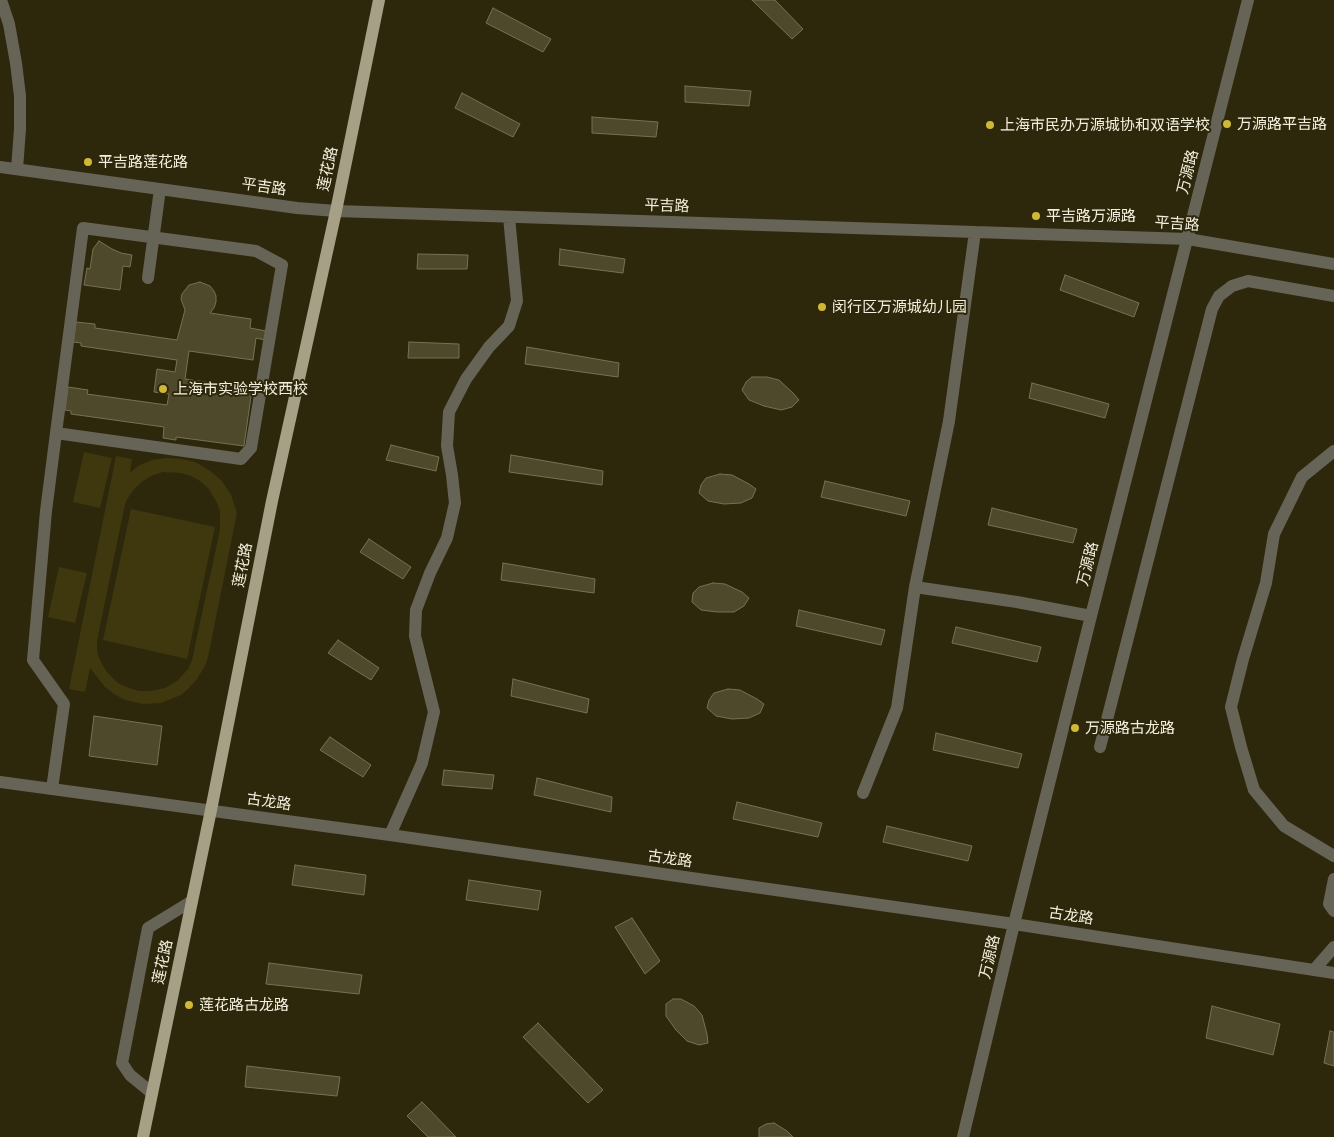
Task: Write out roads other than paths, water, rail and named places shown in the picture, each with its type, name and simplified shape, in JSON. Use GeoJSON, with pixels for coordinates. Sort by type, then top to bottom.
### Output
{"type":"FeatureCollection","features":[{"type":"Feature","properties":{"kind":"main road","name":"莲花路"},"geometry":{"type":"LineString","coordinates":[[143,1137],[211,810],[274,491],[336,211],[379,0]]}},
{"type":"Feature","properties":{"kind":"street"},"geometry":{"type":"LineString","coordinates":[[1,0],[10,24],[20,96],[17,169]]}},
{"type":"Feature","properties":{"kind":"street","name":"万源路"},"geometry":{"type":"LineString","coordinates":[[963,1137],[1091,616],[1248,0]]}},
{"type":"Feature","properties":{"kind":"street","name":"平吉路"},"geometry":{"type":"LineString","coordinates":[[0,167],[297,208],[336,211],[1188,239],[1334,264]]}},
{"type":"Feature","properties":{"kind":"street"},"geometry":{"type":"LineString","coordinates":[[148,278],[160,189]]}},
{"type":"Feature","properties":{"kind":"street"},"geometry":{"type":"LineString","coordinates":[[390,835],[422,763],[434,712],[415,636],[416,610],[430,572],[447,538],[455,503],[447,446],[449,412],[466,379],[489,347],[509,326],[517,301],[509,217]]}},
{"type":"Feature","properties":{"kind":"street"},"geometry":{"type":"LineString","coordinates":[[52,789],[64,704],[33,660],[46,511],[56,433],[83,228],[256,250],[282,265],[251,448],[241,459],[56,433]]}},
{"type":"Feature","properties":{"kind":"street"},"geometry":{"type":"LineString","coordinates":[[863,793],[897,708],[914,587],[949,422],[975,232]]}},
{"type":"Feature","properties":{"kind":"street"},"geometry":{"type":"LineString","coordinates":[[1100,747],[1212,309],[1218,296],[1232,286],[1248,280],[1334,296]]}},
{"type":"Feature","properties":{"kind":"street"},"geometry":{"type":"LineString","coordinates":[[1334,451],[1302,477],[1274,534],[1266,582],[1231,707],[1254,790],[1284,826],[1334,856]]}},
{"type":"Feature","properties":{"kind":"street"},"geometry":{"type":"LineString","coordinates":[[914,587],[1017,602],[1091,616]]}},
{"type":"Feature","properties":{"kind":"street","name":"古龙路"},"geometry":{"type":"LineString","coordinates":[[0,782],[390,835],[1014,924],[1334,973]]}},
{"type":"Feature","properties":{"kind":"street"},"geometry":{"type":"LineString","coordinates":[[1334,879],[1330,904],[1334,911]]}},
{"type":"Feature","properties":{"kind":"street"},"geometry":{"type":"LineString","coordinates":[[152,1093],[130,1075],[122,1063],[148,928],[192,901]]}},
{"type":"Feature","properties":{"kind":"street"},"geometry":{"type":"LineString","coordinates":[[1314,970],[1334,947]]}},
{"type":"Feature","properties":{"kind":"place","name":"万源路平吉路"},"geometry":{"type":"Point","coordinates":[1227,124]}},
{"type":"Feature","properties":{"kind":"place","name":"上海市民办万源城协和双语学校"},"geometry":{"type":"Point","coordinates":[990,125]}},
{"type":"Feature","properties":{"kind":"place","name":"平吉路莲花路"},"geometry":{"type":"Point","coordinates":[88,162]}},
{"type":"Feature","properties":{"kind":"place","name":"平吉路万源路"},"geometry":{"type":"Point","coordinates":[1036,216]}},
{"type":"Feature","properties":{"kind":"place","name":"闵行区万源城幼儿园"},"geometry":{"type":"Point","coordinates":[822,307]}},
{"type":"Feature","properties":{"kind":"place","name":"上海市实验学校西校"},"geometry":{"type":"Point","coordinates":[163,389]}},
{"type":"Feature","properties":{"kind":"place","name":"万源路古龙路"},"geometry":{"type":"Point","coordinates":[1075,728]}},
{"type":"Feature","properties":{"kind":"place","name":"莲花路古龙路"},"geometry":{"type":"Point","coordinates":[189,1005]}}]}
